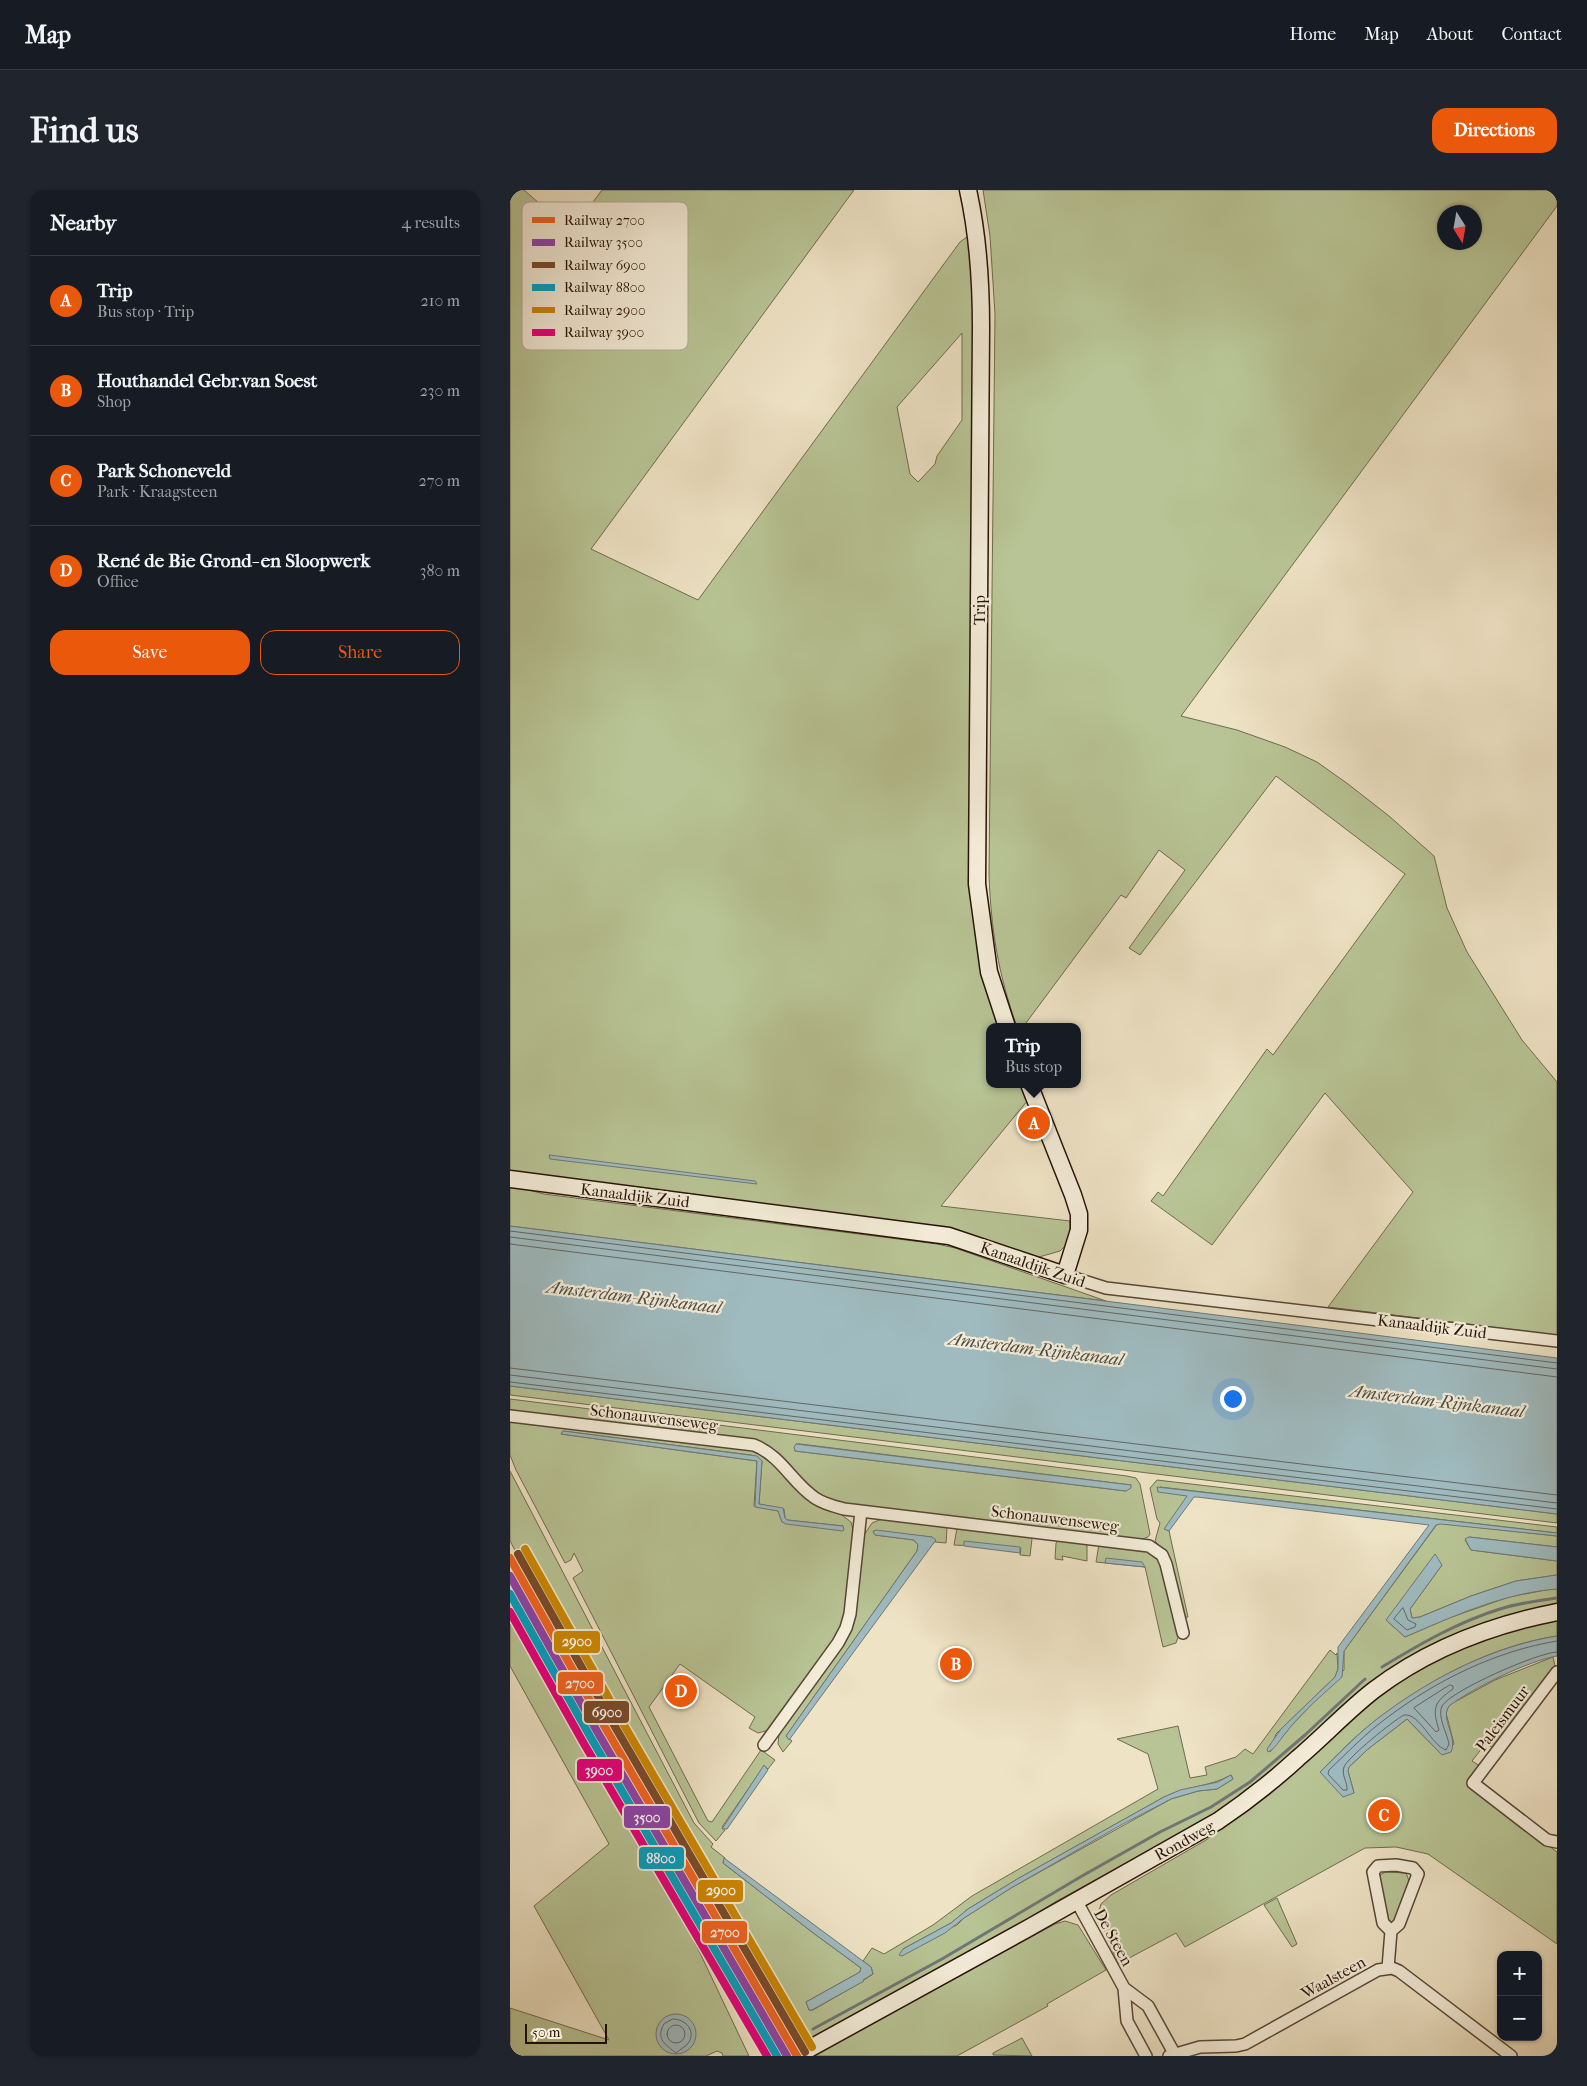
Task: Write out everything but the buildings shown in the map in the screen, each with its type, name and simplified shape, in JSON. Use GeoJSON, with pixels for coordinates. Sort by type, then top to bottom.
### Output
{"type":"FeatureCollection","features":[{"type":"Feature","properties":{"kind":"street","name":"Trip"},"geometry":{"type":"LineString","coordinates":[[968,190],[974,216],[980,277],[982,327],[977,884],[989,972],[1006,1023]]}},
{"type":"Feature","properties":{"kind":"street"},"geometry":{"type":"LineString","coordinates":[[1031,1088],[1079,1214],[1080,1230],[1065,1276]]}},
{"type":"Feature","properties":{"kind":"street","name":"Kanaaldijk Zuid"},"geometry":{"type":"LineString","coordinates":[[510,1179],[948,1236],[1106,1288],[1557,1341]]}},
{"type":"Feature","properties":{"kind":"street","name":"Schonauwenseweg"},"geometry":{"type":"LineString","coordinates":[[510,1416],[754,1444],[774,1456],[806,1490],[819,1501],[829,1505],[861,1511],[1149,1546],[1162,1555],[1166,1564],[1183,1634]]}},
{"type":"Feature","properties":{"kind":"street"},"geometry":{"type":"LineString","coordinates":[[764,1745],[838,1643],[846,1628],[850,1614],[861,1511]]}},
{"type":"Feature","properties":{"kind":"street","name":"Rondweg"},"geometry":{"type":"LineString","coordinates":[[796,2056],[1026,1930],[1218,1821],[1248,1801],[1374,1690],[1427,1656],[1489,1629],[1557,1612]]}},
{"type":"Feature","properties":{"kind":"street","name":"Paleismuur"},"geometry":{"type":"LineString","coordinates":[[1557,1672],[1473,1783],[1548,1840],[1557,1842]]}},
{"type":"Feature","properties":{"kind":"street"},"geometry":{"type":"LineString","coordinates":[[1388,1968],[1391,1931],[1399,1924],[1418,1874],[1416,1870],[1409,1867],[1382,1865],[1375,1868],[1372,1872],[1383,1923],[1391,1931]]}},
{"type":"Feature","properties":{"kind":"street","name":"De Steen"},"geometry":{"type":"LineString","coordinates":[[1076,1900],[1124,1988],[1127,2021],[1146,2056]]}},
{"type":"Feature","properties":{"kind":"street","name":"Waalsteen"},"geometry":{"type":"LineString","coordinates":[[1235,2046],[1378,1970],[1388,1968],[1399,1971],[1511,2056]]}},
{"type":"Feature","properties":{"kind":"street","name":"De Steen"},"geometry":{"type":"LineString","coordinates":[[1124,1988],[1148,2006],[1171,2054],[1210,2051],[1235,2046]]}},
{"type":"Feature","properties":{"kind":"street"},"geometry":{"type":"LineString","coordinates":[[1235,2046],[1247,2056]]}},
{"type":"Feature","properties":{"kind":"green space"},"geometry":{"type":"Polygon","coordinates":[[[510,190],[524,190],[538,202],[522,202],[522,350],[688,350],[688,202],[593,202],[602,190],[854,190],[591,549],[698,600],[960,242],[971,234],[974,263],[974,810],[1001,1023],[986,1023],[986,1088],[1024,1088],[1028,1100],[941,1206],[1070,1221],[1070,1236],[1067,1244],[1060,1251],[1039,1257],[942,1227],[510,1174],[510,190]],[[962,333],[897,407],[910,474],[918,482],[935,464],[937,456],[962,420],[962,333]]]}},
{"type":"Feature","properties":{"kind":"green space"},"geometry":{"type":"Polygon","coordinates":[[[983,190],[1551,190],[1557,195],[1557,206],[1181,716],[1237,730],[1285,747],[1317,762],[1389,816],[1434,856],[1447,908],[1467,952],[1522,1040],[1557,1082],[1557,1335],[1328,1307],[1413,1192],[1325,1093],[1212,1245],[1151,1201],[1158,1192],[1163,1196],[1267,1049],[1273,1055],[1405,874],[1276,776],[1140,955],[1129,948],[1185,870],[1159,850],[1126,898],[1121,895],[1026,1023],[1016,1023],[1000,970],[994,933],[989,874],[995,314],[990,236],[983,190]]]}},
{"type":"Feature","properties":{"kind":"green space"},"geometry":{"type":"Polygon","coordinates":[[[510,1185],[544,1194],[937,1244],[955,1248],[1106,1301],[510,1226],[510,1185]]]}},
{"type":"Feature","properties":{"kind":"green space"},"geometry":{"type":"Polygon","coordinates":[[[510,1386],[1557,1514],[1557,1523],[510,1395],[510,1386]]]}},
{"type":"Feature","properties":{"kind":"green space"},"geometry":{"type":"Polygon","coordinates":[[[510,1399],[1127,1476],[1136,1478],[1140,1484],[1150,1534],[1148,1537],[1140,1540],[840,1503],[815,1493],[782,1457],[757,1441],[510,1410],[510,1399]],[[796,1444],[795,1451],[1126,1491],[1131,1485],[796,1444]]]}},
{"type":"Feature","properties":{"kind":"green space"},"geometry":{"type":"Polygon","coordinates":[[[510,1421],[748,1449],[760,1452],[851,1522],[854,1534],[843,1623],[836,1636],[769,1730],[758,1733],[749,1728],[755,1717],[680,1664],[649,1707],[708,1821],[712,1822],[761,1750],[775,1760],[768,1769],[764,1766],[722,1827],[725,1830],[716,1841],[699,1823],[573,1578],[583,1571],[574,1553],[571,1560],[565,1563],[510,1455],[510,1421]],[[563,1431],[561,1434],[757,1461],[754,1506],[778,1511],[782,1522],[843,1526],[787,1520],[784,1509],[759,1504],[762,1461],[751,1455],[563,1431]]]}},
{"type":"Feature","properties":{"kind":"green space"},"geometry":{"type":"Polygon","coordinates":[[[510,1471],[694,1823],[713,1844],[711,1847],[725,1858],[723,1863],[861,1968],[860,1972],[806,2002],[809,2010],[813,2010],[873,1974],[871,1967],[863,1961],[872,1948],[884,1954],[933,1925],[972,1896],[1158,1789],[1148,1754],[1117,1739],[1178,1726],[1190,1778],[1207,1775],[1205,1767],[1236,1757],[1245,1749],[1253,1754],[1330,1650],[1336,1655],[1337,1653],[1338,1669],[1335,1677],[1276,1734],[1270,1752],[1290,1727],[1344,1670],[1344,1651],[1438,1523],[1557,1536],[1557,1547],[1469,1537],[1465,1540],[1471,1550],[1557,1561],[1557,1575],[1516,1581],[1471,1596],[1420,1617],[1412,1618],[1410,1609],[1442,1565],[1386,1620],[1405,1637],[1449,1618],[1509,1597],[1551,1589],[1557,1589],[1557,1610],[1457,1637],[1217,1813],[1055,1902],[973,1953],[802,2045],[795,2040],[779,2008],[775,2005],[571,1655],[510,1541],[510,1471]],[[1231,1775],[1215,1782],[1172,1793],[1164,1797],[1019,1878],[968,1909],[951,1923],[903,1949],[957,1925],[964,1918],[1011,1888],[1171,1799],[1198,1791],[1217,1789],[1233,1779],[1231,1775]]]}},
{"type":"Feature","properties":{"kind":"green space"},"geometry":{"type":"Polygon","coordinates":[[[1157,1480],[1557,1527],[1557,1533],[1160,1487],[1187,1496],[1187,1499],[1165,1529],[1169,1531],[1188,1617],[1183,1618],[1165,1552],[1155,1541],[1160,1523],[1157,1519],[1150,1488],[1157,1480]]]}},
{"type":"Feature","properties":{"kind":"green space"},"geometry":{"type":"Polygon","coordinates":[[[884,1518],[945,1526],[947,1529],[946,1543],[935,1542],[932,1537],[873,1531],[875,1535],[914,1540],[918,1545],[917,1551],[786,1736],[792,1741],[783,1752],[778,1744],[779,1734],[847,1639],[854,1623],[864,1535],[872,1523],[884,1518]]]}},
{"type":"Feature","properties":{"kind":"green space"},"geometry":{"type":"Polygon","coordinates":[[[957,1528],[1030,1537],[1032,1539],[1030,1556],[1020,1555],[1021,1548],[954,1545],[957,1528]]]}},
{"type":"Feature","properties":{"kind":"green space"},"geometry":{"type":"Polygon","coordinates":[[[1059,1540],[1087,1544],[1087,1561],[1062,1556],[1063,1560],[1055,1559],[1056,1543],[1059,1540]]]}},
{"type":"Feature","properties":{"kind":"green space"},"geometry":{"type":"Polygon","coordinates":[[[1099,1544],[1146,1551],[1159,1561],[1180,1632],[1176,1643],[1163,1647],[1145,1567],[1096,1562],[1099,1544]]]}},
{"type":"Feature","properties":{"kind":"green space"},"geometry":{"type":"Polygon","coordinates":[[[510,1591],[618,1791],[700,1953],[749,2056],[723,2056],[722,2053],[717,2051],[706,2056],[510,2056],[510,2008],[609,2040],[534,1906],[609,1844],[510,1666],[510,1591]]]}},
{"type":"Feature","properties":{"kind":"green space"},"geometry":{"type":"Polygon","coordinates":[[[1557,1618],[1557,1636],[1532,1641],[1485,1656],[1439,1678],[1396,1705],[1369,1726],[1320,1772],[1354,1793],[1348,1771],[1349,1767],[1368,1749],[1407,1719],[1442,1755],[1454,1744],[1446,1713],[1449,1705],[1495,1680],[1553,1657],[1555,1666],[1494,1749],[1486,1743],[1472,1761],[1480,1766],[1467,1784],[1557,1852],[1557,1944],[1428,1854],[1396,1847],[1365,1848],[1185,1947],[1176,1933],[1118,1964],[1098,1914],[1101,1904],[1111,1895],[1206,1840],[1250,1808],[1308,1758],[1353,1715],[1403,1678],[1465,1645],[1557,1618]]]}},
{"type":"Feature","properties":{"kind":"green space"},"geometry":{"type":"Polygon","coordinates":[[[1385,1872],[1406,1873],[1410,1883],[1397,1919],[1393,1923],[1388,1922],[1379,1876],[1385,1872]]]}},
{"type":"Feature","properties":{"kind":"green space"},"geometry":{"type":"Polygon","coordinates":[[[1277,1898],[1297,1944],[1292,1947],[1264,1905],[1277,1898]]]}},
{"type":"Feature","properties":{"kind":"green space"},"geometry":{"type":"Polygon","coordinates":[[[1065,1921],[1078,1925],[1106,1970],[1047,2004],[1048,2006],[957,2056],[812,2056],[1055,1924],[1065,1921]]]}},
{"type":"Feature","properties":{"kind":"green space"},"geometry":{"type":"Polygon","coordinates":[[[1022,2038],[1032,2056],[993,2055],[993,2053],[1022,2038]]]}},
{"type":"Feature","properties":{"kind":"water"},"geometry":{"type":"Polygon","coordinates":[[[549,1155],[755,1181],[757,1184],[550,1159],[549,1155]]]}},
{"type":"Feature","properties":{"kind":"water","name":"Amsterdam-Rijnkanaal"},"geometry":{"type":"Polygon","coordinates":[[[510,1226],[1557,1358],[1557,1514],[510,1386],[510,1226]]]}},
{"type":"Feature","properties":{"kind":"water"},"geometry":{"type":"Polygon","coordinates":[[[563,1431],[757,1456],[762,1461],[759,1504],[783,1508],[787,1520],[843,1526],[844,1529],[843,1531],[786,1524],[782,1522],[778,1511],[755,1507],[757,1461],[561,1434],[563,1431]]]}},
{"type":"Feature","properties":{"kind":"water"},"geometry":{"type":"Polygon","coordinates":[[[796,1444],[1131,1485],[1131,1488],[1126,1491],[795,1451],[794,1447],[796,1444]]]}},
{"type":"Feature","properties":{"kind":"water"},"geometry":{"type":"Polygon","coordinates":[[[1157,1487],[1557,1533],[1557,1536],[1436,1525],[1344,1651],[1342,1677],[1319,1697],[1275,1747],[1268,1752],[1267,1749],[1281,1729],[1335,1677],[1338,1669],[1338,1647],[1429,1525],[1194,1497],[1169,1531],[1164,1529],[1187,1496],[1158,1492],[1157,1487]]]}},
{"type":"Feature","properties":{"kind":"water"},"geometry":{"type":"Polygon","coordinates":[[[876,1530],[932,1537],[936,1540],[789,1740],[786,1736],[917,1551],[918,1545],[914,1540],[875,1535],[873,1532],[876,1530]]]}},
{"type":"Feature","properties":{"kind":"water"},"geometry":{"type":"Polygon","coordinates":[[[1469,1537],[1557,1547],[1557,1561],[1471,1550],[1465,1539],[1469,1537]]]}},
{"type":"Feature","properties":{"kind":"water"},"geometry":{"type":"Polygon","coordinates":[[[964,1541],[1020,1547],[1020,1553],[964,1546],[964,1541]]]}},
{"type":"Feature","properties":{"kind":"water"},"geometry":{"type":"Polygon","coordinates":[[[1435,1554],[1442,1565],[1410,1609],[1412,1618],[1420,1617],[1471,1596],[1516,1581],[1557,1575],[1557,1589],[1537,1591],[1499,1600],[1405,1637],[1386,1620],[1435,1554]]]}},
{"type":"Feature","properties":{"kind":"water"},"geometry":{"type":"Polygon","coordinates":[[[1106,1558],[1142,1562],[1145,1567],[1105,1563],[1106,1558]]]}},
{"type":"Feature","properties":{"kind":"water"},"geometry":{"type":"Polygon","coordinates":[[[1557,1636],[1557,1656],[1531,1663],[1501,1676],[1449,1706],[1446,1717],[1453,1746],[1451,1752],[1442,1755],[1407,1719],[1368,1749],[1349,1767],[1348,1771],[1354,1793],[1343,1797],[1320,1772],[1376,1720],[1424,1687],[1466,1664],[1489,1655],[1511,1647],[1557,1636]]]}},
{"type":"Feature","properties":{"kind":"water"},"geometry":{"type":"Polygon","coordinates":[[[764,1765],[768,1770],[727,1829],[722,1829],[764,1765]]]}},
{"type":"Feature","properties":{"kind":"water"},"geometry":{"type":"Polygon","coordinates":[[[1231,1775],[1233,1779],[1217,1789],[1198,1791],[1171,1799],[1121,1825],[1011,1888],[964,1918],[945,1933],[902,1956],[899,1955],[903,1949],[951,1923],[968,1909],[1019,1878],[1164,1797],[1180,1790],[1218,1782],[1231,1775]]]}},
{"type":"Feature","properties":{"kind":"water"},"geometry":{"type":"Polygon","coordinates":[[[724,1858],[871,1967],[873,1974],[864,1981],[809,2010],[806,2002],[860,1972],[861,1968],[723,1863],[724,1858]]]}},
{"type":"Feature","properties":{"kind":"water"},"geometry":{"type":"Polygon","coordinates":[[[680,2014],[687,2017],[693,2023],[696,2034],[695,2042],[687,2051],[680,2054],[672,2054],[665,2051],[657,2042],[656,2030],[659,2023],[668,2015],[680,2014]]]}},
{"type":"Feature","properties":{"kind":"waterway"},"geometry":{"type":"LineString","coordinates":[[1382,1667],[1439,1634],[1484,1614],[1514,1605],[1557,1598]]}},
{"type":"Feature","properties":{"kind":"waterway"},"geometry":{"type":"LineString","coordinates":[[813,2029],[942,1959],[1160,1832],[1211,1807],[1250,1782],[1305,1735],[1365,1679]]}},
{"type":"Feature","properties":{"kind":"rail line","name":"2900"},"geometry":{"type":"LineString","coordinates":[[525,1549],[621,1720],[812,2047]]}},
{"type":"Feature","properties":{"kind":"rail line","name":"6900"},"geometry":{"type":"LineString","coordinates":[[518,1554],[614,1725],[805,2052]]}},
{"type":"Feature","properties":{"kind":"rail line","name":"2700"},"geometry":{"type":"LineString","coordinates":[[510,1558],[606,1729],[797,2056]]}},
{"type":"Feature","properties":{"kind":"rail line","name":"3500"},"geometry":{"type":"LineString","coordinates":[[510,1576],[598,1733],[787,2056]]}},
{"type":"Feature","properties":{"kind":"rail line","name":"8800"},"geometry":{"type":"LineString","coordinates":[[510,1594],[591,1738],[777,2056]]}},
{"type":"Feature","properties":{"kind":"rail line","name":"3900"},"geometry":{"type":"LineString","coordinates":[[510,1612],[583,1742],[767,2056]]}},
{"type":"Feature","properties":{"kind":"place","name":"Trip"},"geometry":{"type":"Point","coordinates":[1034,1123]}},
{"type":"Feature","properties":{"kind":"place","name":"Houthandel Gebr.van Soest"},"geometry":{"type":"Point","coordinates":[956,1664]}},
{"type":"Feature","properties":{"kind":"place","name":"René de Bie Grond- en Sloopwerk"},"geometry":{"type":"Point","coordinates":[681,1691]}},
{"type":"Feature","properties":{"kind":"place","name":"Park Schoneveld"},"geometry":{"type":"Point","coordinates":[1384,1815]}}]}
